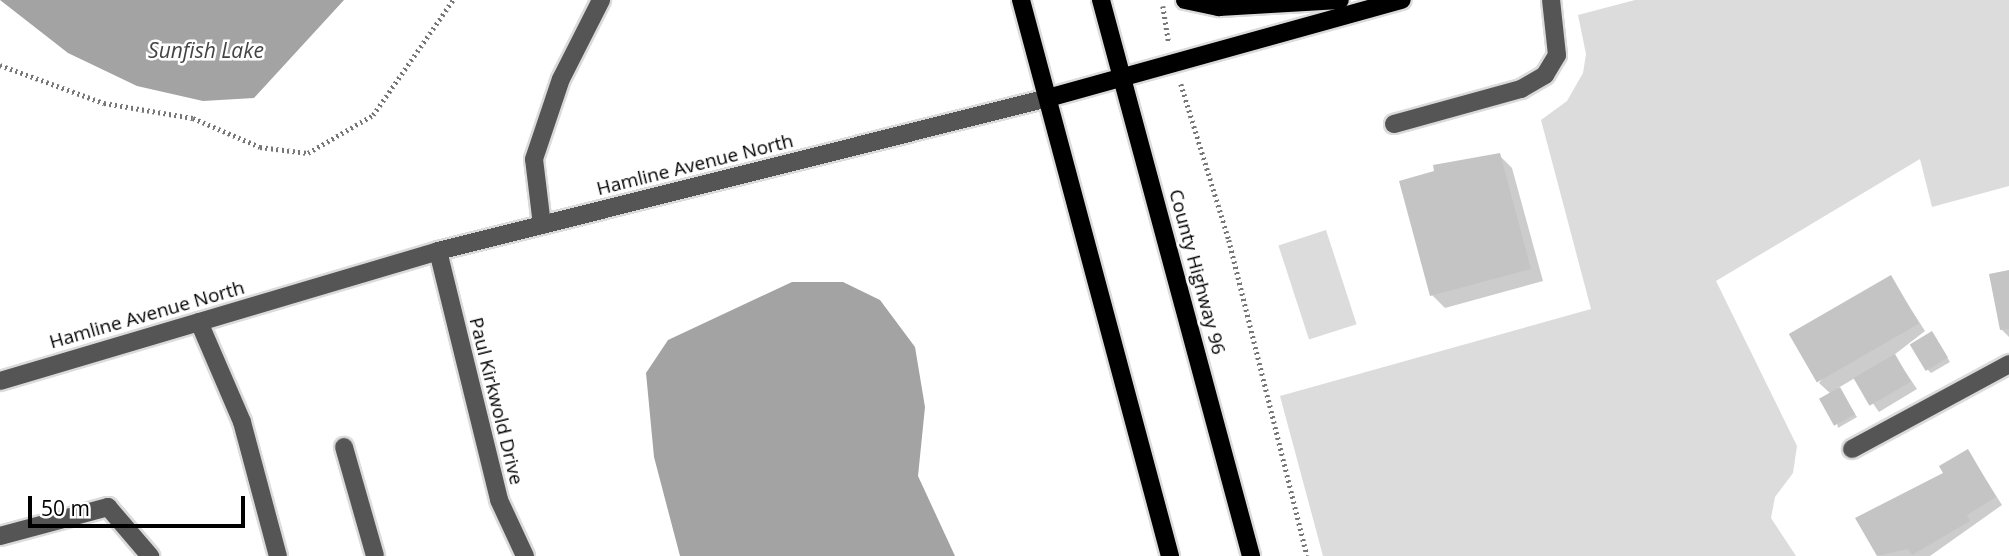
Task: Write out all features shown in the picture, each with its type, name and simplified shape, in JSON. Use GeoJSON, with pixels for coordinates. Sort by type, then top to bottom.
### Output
{"type":"FeatureCollection","features":[{"type":"Feature","properties":{"kind":"main road"},"geometry":{"type":"LineString","coordinates":[[1021,0],[1170,556]]}},
{"type":"Feature","properties":{"kind":"main road","name":"County Highway 96"},"geometry":{"type":"LineString","coordinates":[[1101,0],[1251,556]]}},
{"type":"Feature","properties":{"kind":"main road"},"geometry":{"type":"LineString","coordinates":[[1185,0],[1219,7],[1340,0]]}},
{"type":"Feature","properties":{"kind":"main road","name":"Hamline Avenue North"},"geometry":{"type":"LineString","coordinates":[[1048,98],[1402,0]]}},
{"type":"Feature","properties":{"kind":"street"},"geometry":{"type":"LineString","coordinates":[[541,225],[534,159],[561,79],[601,0]]}},
{"type":"Feature","properties":{"kind":"street"},"geometry":{"type":"LineString","coordinates":[[1394,124],[1521,89],[1545,75],[1557,55],[1551,0]]}},
{"type":"Feature","properties":{"kind":"street","name":"Hamline Avenue North"},"geometry":{"type":"LineString","coordinates":[[0,381],[438,251],[1048,98]]}},
{"type":"Feature","properties":{"kind":"street","name":"Paul Kirkwold Drive"},"geometry":{"type":"LineString","coordinates":[[438,251],[499,500],[525,556]]}},
{"type":"Feature","properties":{"kind":"street"},"geometry":{"type":"LineString","coordinates":[[199,322],[242,422],[278,556]]}},
{"type":"Feature","properties":{"kind":"street"},"geometry":{"type":"LineString","coordinates":[[1852,450],[2009,364]]}},
{"type":"Feature","properties":{"kind":"street"},"geometry":{"type":"LineString","coordinates":[[344,447],[374,556]]}},
{"type":"Feature","properties":{"kind":"street"},"geometry":{"type":"LineString","coordinates":[[0,536],[108,507],[150,556]]}},
{"type":"Feature","properties":{"kind":"path"},"geometry":{"type":"LineString","coordinates":[[0,65],[104,103],[193,118],[260,147],[307,153],[320,148],[373,115],[453,0]]}},
{"type":"Feature","properties":{"kind":"path"},"geometry":{"type":"LineString","coordinates":[[1176,63],[1229,240],[1307,556]]}},
{"type":"Feature","properties":{"kind":"shaded area"},"geometry":{"type":"Polygon","coordinates":[[[1635,0],[2009,0],[2009,186],[1932,207],[1920,159],[1716,281],[1797,446],[1793,473],[1775,497],[1771,518],[1796,556],[1323,556],[1280,396],[1591,309],[1541,120],[1567,101],[1583,73],[1586,54],[1578,15],[1635,0]]]}},
{"type":"Feature","properties":{"kind":"shaded area"},"geometry":{"type":"Polygon","coordinates":[[[1326,230],[1357,324],[1309,340],[1278,245],[1326,230]]]}},
{"type":"Feature","properties":{"kind":"water","name":"Sunfish Lake"},"geometry":{"type":"Polygon","coordinates":[[[0,0],[344,0],[254,98],[203,101],[137,86],[68,53],[0,0]]]}},
{"type":"Feature","properties":{"kind":"water"},"geometry":{"type":"Polygon","coordinates":[[[792,282],[843,282],[880,300],[915,347],[925,407],[918,476],[955,556],[680,556],[654,457],[646,373],[668,340],[792,282]]]}},
{"type":"Feature","properties":{"kind":"building"},"geometry":{"type":"Polygon","coordinates":[[[1500,153],[1531,269],[1430,296],[1399,181],[1434,171],[1433,165],[1500,153]]]}},
{"type":"Feature","properties":{"kind":"building"},"geometry":{"type":"Polygon","coordinates":[[[2009,270],[2009,329],[2000,330],[1989,274],[2009,270]]]}},
{"type":"Feature","properties":{"kind":"building"},"geometry":{"type":"Polygon","coordinates":[[[1891,275],[1919,323],[1817,382],[1789,334],[1891,275]]]}},
{"type":"Feature","properties":{"kind":"building"},"geometry":{"type":"Polygon","coordinates":[[[1932,331],[1948,358],[1926,371],[1910,344],[1932,331]]]}},
{"type":"Feature","properties":{"kind":"building"},"geometry":{"type":"Polygon","coordinates":[[[1895,354],[1911,382],[1869,406],[1853,378],[1895,354]]]}},
{"type":"Feature","properties":{"kind":"building"},"geometry":{"type":"Polygon","coordinates":[[[1840,387],[1855,414],[1834,426],[1819,399],[1840,387]]]}},
{"type":"Feature","properties":{"kind":"building"},"geometry":{"type":"Polygon","coordinates":[[[1968,449],[1996,497],[1967,515],[1970,521],[1912,555],[1908,549],[1877,556],[1855,518],[1943,473],[1939,466],[1968,449]]]}}]}
